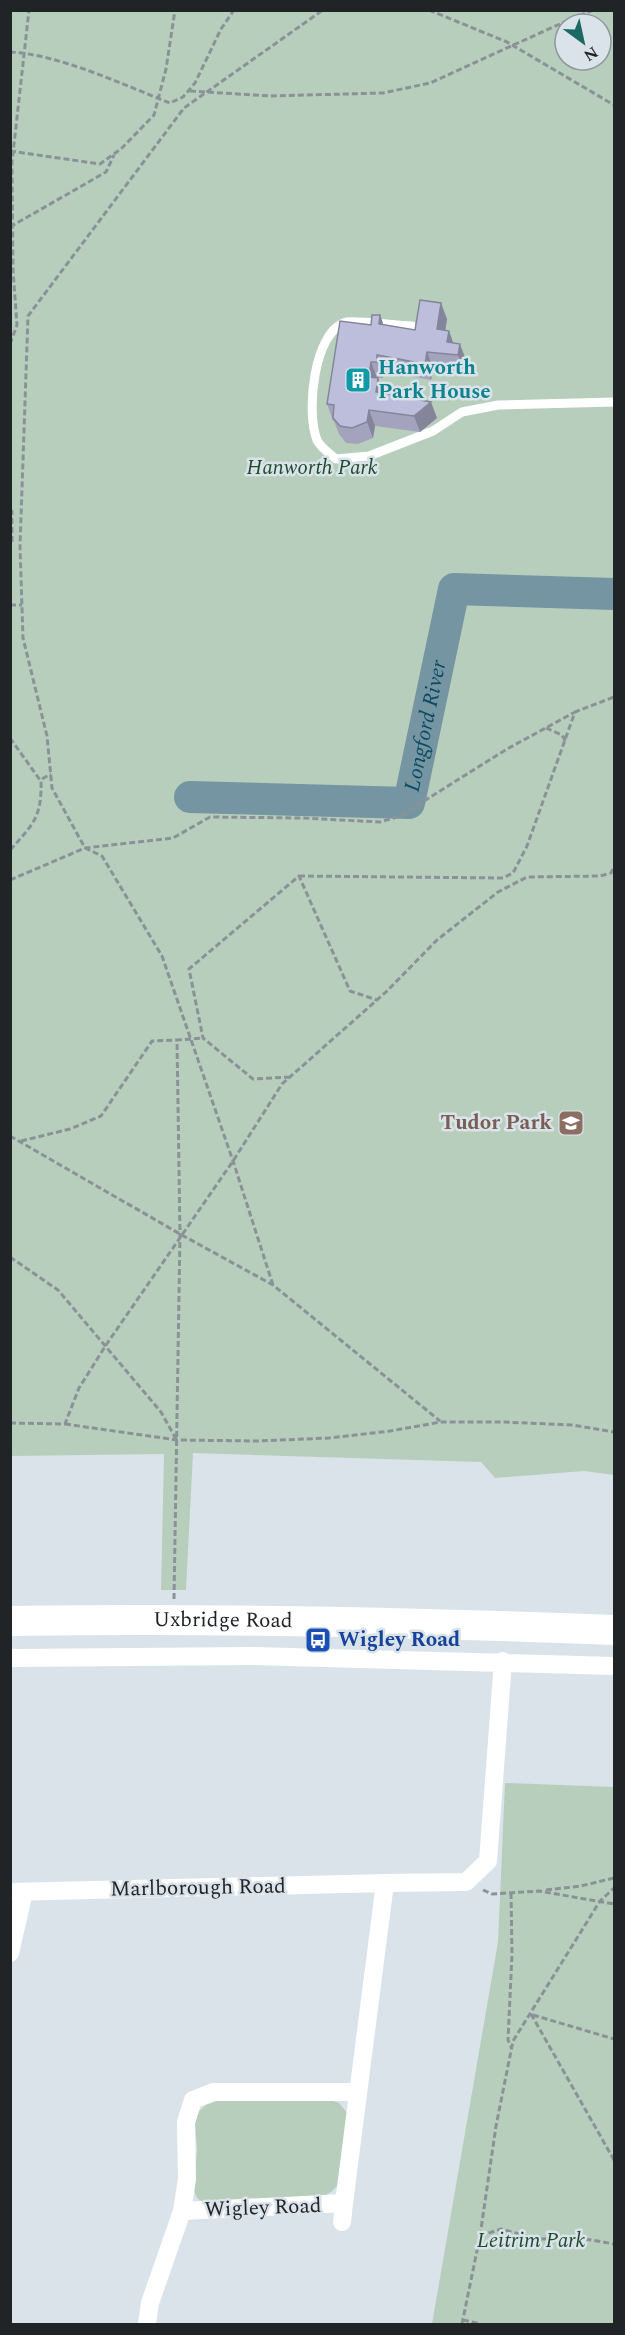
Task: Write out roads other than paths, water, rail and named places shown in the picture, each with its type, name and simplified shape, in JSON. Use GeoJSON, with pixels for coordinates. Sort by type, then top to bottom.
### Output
{"type":"FeatureCollection","features":[{"type":"Feature","properties":{"kind":"main road","name":"Uxbridge Road"},"geometry":{"type":"LineString","coordinates":[[10,1621],[174,1618],[395,1622],[615,1630]]}},
{"type":"Feature","properties":{"kind":"street","name":"Uxbridge Road"},"geometry":{"type":"LineString","coordinates":[[10,1659],[252,1656],[615,1665]]}},
{"type":"Feature","properties":{"kind":"street"},"geometry":{"type":"LineString","coordinates":[[385,1883],[465,1882],[488,1861],[503,1661]]}},
{"type":"Feature","properties":{"kind":"street","name":"Marlborough Road"},"geometry":{"type":"LineString","coordinates":[[17,1892],[385,1883]]}},
{"type":"Feature","properties":{"kind":"street","name":"Wigley Road"},"geometry":{"type":"LineString","coordinates":[[342,2222],[385,1883]]}},
{"type":"Feature","properties":{"kind":"street"},"geometry":{"type":"LineString","coordinates":[[10,1953],[17,1892]]}},
{"type":"Feature","properties":{"kind":"street","name":"Wigley Road"},"geometry":{"type":"LineString","coordinates":[[147,2325],[150,2303],[182,2211],[187,2179],[186,2122],[193,2100],[213,2092],[358,2092]]}},
{"type":"Feature","properties":{"kind":"street","name":"Wigley Road"},"geometry":{"type":"LineString","coordinates":[[182,2211],[344,2203]]}},
{"type":"Feature","properties":{"kind":"lane"},"geometry":{"type":"LineString","coordinates":[[412,326],[346,322],[331,333],[321,349],[315,377],[312,418],[317,442],[336,459],[369,456],[433,432],[462,412],[498,405],[615,402]]}},
{"type":"Feature","properties":{"kind":"waterway","name":"Longford River"},"geometry":{"type":"LineString","coordinates":[[190,797],[409,803],[454,589],[614,594]]}},
{"type":"Feature","properties":{"kind":"place","name":"Hanworth Park House"},"geometry":{"type":"Point","coordinates":[358,380]}},
{"type":"Feature","properties":{"kind":"place","name":"Tudor Park"},"geometry":{"type":"Point","coordinates":[571,1123]}},
{"type":"Feature","properties":{"kind":"place","name":"Wigley Road"},"geometry":{"type":"Point","coordinates":[318,1640]}},
{"type":"Feature","properties":{"kind":"park label","name":"Hanworth Park"},"geometry":{"type":"Point","coordinates":[312,468]}},
{"type":"Feature","properties":{"kind":"park label","name":"Leitrim Park"},"geometry":{"type":"Point","coordinates":[531,2241]}}]}
